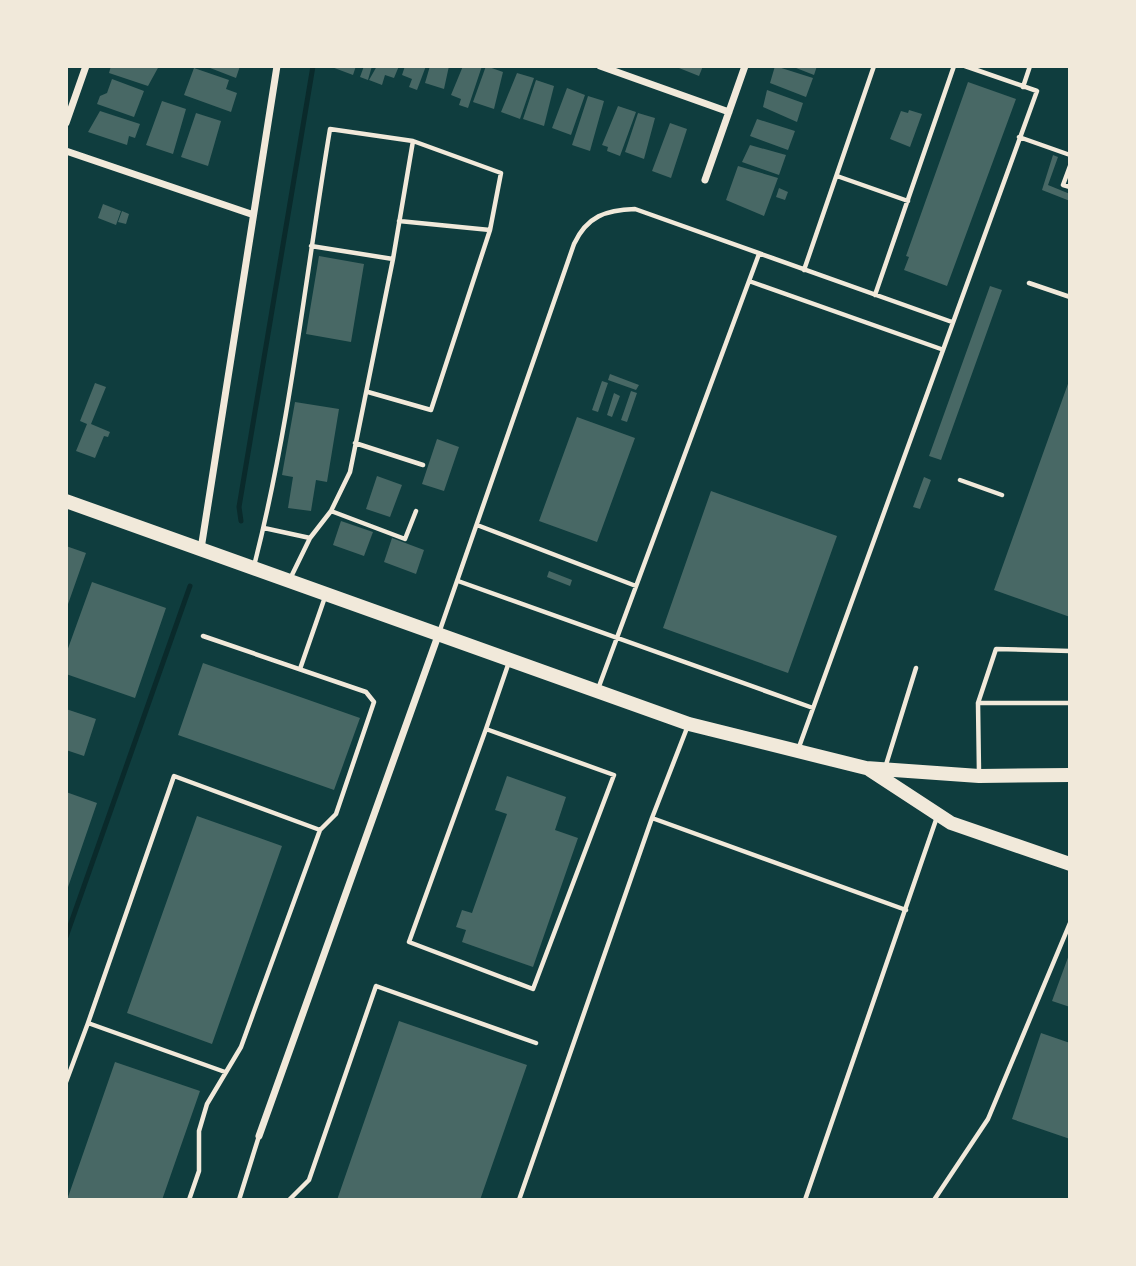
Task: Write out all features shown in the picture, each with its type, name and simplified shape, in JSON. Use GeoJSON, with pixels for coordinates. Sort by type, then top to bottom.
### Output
{"type":"FeatureCollection","features":[{"type":"Feature","properties":{"kind":"main road"},"geometry":{"type":"LineString","coordinates":[[66,500],[689,724],[866,768],[979,776],[1069,775]]}},
{"type":"Feature","properties":{"kind":"main road"},"geometry":{"type":"LineString","coordinates":[[866,768],[951,823],[1069,864]]}},
{"type":"Feature","properties":{"kind":"street"},"geometry":{"type":"LineString","coordinates":[[66,123],[86,66]]}},
{"type":"Feature","properties":{"kind":"street"},"geometry":{"type":"LineString","coordinates":[[201,549],[276,66]]}},
{"type":"Feature","properties":{"kind":"street"},"geometry":{"type":"LineString","coordinates":[[600,66],[729,112]]}},
{"type":"Feature","properties":{"kind":"street"},"geometry":{"type":"LineString","coordinates":[[705,180],[745,66]]}},
{"type":"Feature","properties":{"kind":"street"},"geometry":{"type":"LineString","coordinates":[[66,151],[251,214]]}},
{"type":"Feature","properties":{"kind":"street"},"geometry":{"type":"LineString","coordinates":[[260,1136],[439,632]]}},
{"type":"Feature","properties":{"kind":"lane"},"geometry":{"type":"LineString","coordinates":[[804,270],[874,66]]}},
{"type":"Feature","properties":{"kind":"lane"},"geometry":{"type":"LineString","coordinates":[[875,295],[954,66]]}},
{"type":"Feature","properties":{"kind":"lane"},"geometry":{"type":"LineString","coordinates":[[798,751],[941,349],[1037,91],[965,66]]}},
{"type":"Feature","properties":{"kind":"lane"},"geometry":{"type":"LineString","coordinates":[[1023,87],[1030,66]]}},
{"type":"Feature","properties":{"kind":"lane"},"geometry":{"type":"LineString","coordinates":[[254,567],[264,528],[330,129],[413,141],[501,173],[491,230],[431,410],[368,392]]}},
{"type":"Feature","properties":{"kind":"lane"},"geometry":{"type":"LineString","coordinates":[[1019,137],[1069,155]]}},
{"type":"Feature","properties":{"kind":"lane"},"geometry":{"type":"LineString","coordinates":[[290,580],[310,538],[331,512],[350,472],[368,392],[413,141]]}},
{"type":"Feature","properties":{"kind":"lane"},"geometry":{"type":"LineString","coordinates":[[1069,166],[1063,185],[1069,187]]}},
{"type":"Feature","properties":{"kind":"lane"},"geometry":{"type":"LineString","coordinates":[[837,176],[908,201]]}},
{"type":"Feature","properties":{"kind":"lane"},"geometry":{"type":"LineString","coordinates":[[439,632],[574,244],[585,224],[596,215],[635,209],[952,322]]}},
{"type":"Feature","properties":{"kind":"lane"},"geometry":{"type":"LineString","coordinates":[[399,220],[491,230]]}},
{"type":"Feature","properties":{"kind":"lane"},"geometry":{"type":"LineString","coordinates":[[311,246],[393,259]]}},
{"type":"Feature","properties":{"kind":"lane"},"geometry":{"type":"LineString","coordinates":[[597,690],[759,254]]}},
{"type":"Feature","properties":{"kind":"lane"},"geometry":{"type":"LineString","coordinates":[[749,281],[941,349]]}},
{"type":"Feature","properties":{"kind":"lane"},"geometry":{"type":"LineString","coordinates":[[1029,283],[1069,297]]}},
{"type":"Feature","properties":{"kind":"lane"},"geometry":{"type":"LineString","coordinates":[[355,443],[423,465]]}},
{"type":"Feature","properties":{"kind":"lane"},"geometry":{"type":"LineString","coordinates":[[960,480],[1002,495]]}},
{"type":"Feature","properties":{"kind":"lane"},"geometry":{"type":"LineString","coordinates":[[331,512],[405,539],[416,511]]}},
{"type":"Feature","properties":{"kind":"lane"},"geometry":{"type":"LineString","coordinates":[[477,525],[636,586]]}},
{"type":"Feature","properties":{"kind":"lane"},"geometry":{"type":"LineString","coordinates":[[264,528],[310,538]]}},
{"type":"Feature","properties":{"kind":"lane"},"geometry":{"type":"LineString","coordinates":[[458,581],[618,636],[813,708]]}},
{"type":"Feature","properties":{"kind":"lane"},"geometry":{"type":"LineString","coordinates":[[300,669],[326,592]]}},
{"type":"Feature","properties":{"kind":"lane"},"geometry":{"type":"LineString","coordinates":[[189,1199],[199,1171],[202,1122],[207,1104],[241,1046],[320,830],[336,814],[374,702],[366,692],[203,635]]}},
{"type":"Feature","properties":{"kind":"lane"},"geometry":{"type":"LineString","coordinates":[[979,776],[978,703],[996,649],[1069,651]]}},
{"type":"Feature","properties":{"kind":"lane"},"geometry":{"type":"LineString","coordinates":[[486,729],[614,775],[533,989],[409,943],[510,659]]}},
{"type":"Feature","properties":{"kind":"lane"},"geometry":{"type":"LineString","coordinates":[[884,770],[916,668]]}},
{"type":"Feature","properties":{"kind":"lane"},"geometry":{"type":"LineString","coordinates":[[978,703],[1069,703]]}},
{"type":"Feature","properties":{"kind":"lane"},"geometry":{"type":"LineString","coordinates":[[519,1199],[652,818],[689,724]]}},
{"type":"Feature","properties":{"kind":"lane"},"geometry":{"type":"LineString","coordinates":[[66,1082],[174,776],[320,830]]}},
{"type":"Feature","properties":{"kind":"lane"},"geometry":{"type":"LineString","coordinates":[[804,1199],[938,814]]}},
{"type":"Feature","properties":{"kind":"lane"},"geometry":{"type":"LineString","coordinates":[[652,818],[906,910]]}},
{"type":"Feature","properties":{"kind":"lane"},"geometry":{"type":"LineString","coordinates":[[934,1199],[988,1119],[1069,923]]}},
{"type":"Feature","properties":{"kind":"lane"},"geometry":{"type":"LineString","coordinates":[[289,1199],[309,1180],[376,986],[536,1043]]}},
{"type":"Feature","properties":{"kind":"lane"},"geometry":{"type":"LineString","coordinates":[[88,1023],[225,1072]]}},
{"type":"Feature","properties":{"kind":"lane"},"geometry":{"type":"LineString","coordinates":[[239,1199],[260,1136]]}},
{"type":"Feature","properties":{"kind":"building"},"geometry":{"type":"Polygon","coordinates":[[[111,66],[159,66],[148,86],[109,73],[111,66]]]}},
{"type":"Feature","properties":{"kind":"building"},"geometry":{"type":"Polygon","coordinates":[[[205,66],[240,66],[236,78],[205,66]]]}},
{"type":"Feature","properties":{"kind":"building"},"geometry":{"type":"Polygon","coordinates":[[[329,66],[356,66],[353,75],[329,66]]]}},
{"type":"Feature","properties":{"kind":"building"},"geometry":{"type":"Polygon","coordinates":[[[364,66],[372,66],[368,80],[360,77],[364,66]]]}},
{"type":"Feature","properties":{"kind":"building"},"geometry":{"type":"Polygon","coordinates":[[[377,66],[399,66],[394,78],[385,75],[382,85],[369,80],[377,66]]]}},
{"type":"Feature","properties":{"kind":"building"},"geometry":{"type":"Polygon","coordinates":[[[405,66],[426,66],[417,90],[409,87],[412,79],[402,75],[405,66]]]}},
{"type":"Feature","properties":{"kind":"building"},"geometry":{"type":"Polygon","coordinates":[[[430,66],[449,66],[444,89],[425,83],[430,66]]]}},
{"type":"Feature","properties":{"kind":"building"},"geometry":{"type":"Polygon","coordinates":[[[463,66],[482,66],[468,108],[459,105],[461,99],[451,95],[463,66]]]}},
{"type":"Feature","properties":{"kind":"building"},"geometry":{"type":"Polygon","coordinates":[[[486,66],[503,72],[494,109],[473,102],[486,66]]]}},
{"type":"Feature","properties":{"kind":"building"},"geometry":{"type":"Polygon","coordinates":[[[674,66],[703,66],[699,76],[674,66]]]}},
{"type":"Feature","properties":{"kind":"building"},"geometry":{"type":"Polygon","coordinates":[[[775,66],[813,78],[806,97],[770,83],[775,66]]]}},
{"type":"Feature","properties":{"kind":"building"},"geometry":{"type":"Polygon","coordinates":[[[791,66],[817,66],[814,75],[791,66]]]}},
{"type":"Feature","properties":{"kind":"building"},"geometry":{"type":"Polygon","coordinates":[[[194,68],[229,80],[226,89],[237,93],[231,112],[184,95],[194,68]]]}},
{"type":"Feature","properties":{"kind":"building"},"geometry":{"type":"Polygon","coordinates":[[[517,73],[534,78],[520,119],[501,112],[517,73]]]}},
{"type":"Feature","properties":{"kind":"building"},"geometry":{"type":"Polygon","coordinates":[[[112,79],[144,91],[134,117],[97,104],[100,96],[107,93],[112,79]]]}},
{"type":"Feature","properties":{"kind":"building"},"geometry":{"type":"Polygon","coordinates":[[[536,80],[554,86],[544,126],[523,119],[536,80]]]}},
{"type":"Feature","properties":{"kind":"building"},"geometry":{"type":"Polygon","coordinates":[[[968,82],[1016,99],[947,286],[904,270],[909,257],[906,256],[968,82]]]}},
{"type":"Feature","properties":{"kind":"building"},"geometry":{"type":"Polygon","coordinates":[[[567,88],[585,95],[571,135],[552,128],[567,88]]]}},
{"type":"Feature","properties":{"kind":"building"},"geometry":{"type":"Polygon","coordinates":[[[767,90],[803,103],[797,122],[763,107],[767,90]]]}},
{"type":"Feature","properties":{"kind":"building"},"geometry":{"type":"Polygon","coordinates":[[[588,96],[604,101],[590,151],[572,145],[588,96]]]}},
{"type":"Feature","properties":{"kind":"building"},"geometry":{"type":"Polygon","coordinates":[[[162,101],[186,109],[173,154],[146,145],[162,101]]]}},
{"type":"Feature","properties":{"kind":"building"},"geometry":{"type":"Polygon","coordinates":[[[618,106],[636,112],[620,156],[607,151],[608,147],[602,145],[618,106]]]}},
{"type":"Feature","properties":{"kind":"building"},"geometry":{"type":"Polygon","coordinates":[[[909,110],[922,114],[910,147],[890,139],[901,111],[908,113],[909,110]]]}},
{"type":"Feature","properties":{"kind":"building"},"geometry":{"type":"Polygon","coordinates":[[[100,111],[140,124],[135,138],[129,136],[127,145],[88,132],[100,111]]]}},
{"type":"Feature","properties":{"kind":"building"},"geometry":{"type":"Polygon","coordinates":[[[196,113],[221,121],[208,166],[181,157],[196,113]]]}},
{"type":"Feature","properties":{"kind":"building"},"geometry":{"type":"Polygon","coordinates":[[[638,113],[655,118],[644,159],[625,152],[638,113]]]}},
{"type":"Feature","properties":{"kind":"building"},"geometry":{"type":"Polygon","coordinates":[[[757,119],[795,131],[788,150],[750,136],[757,119]]]}},
{"type":"Feature","properties":{"kind":"building"},"geometry":{"type":"Polygon","coordinates":[[[670,123],[687,129],[671,178],[652,171],[670,123]]]}},
{"type":"Feature","properties":{"kind":"building"},"geometry":{"type":"Polygon","coordinates":[[[750,145],[786,155],[779,175],[742,162],[750,145]]]}},
{"type":"Feature","properties":{"kind":"building"},"geometry":{"type":"Polygon","coordinates":[[[1053,155],[1058,157],[1048,185],[1070,194],[1070,201],[1042,190],[1053,155]]]}},
{"type":"Feature","properties":{"kind":"building"},"geometry":{"type":"Polygon","coordinates":[[[738,166],[778,178],[764,216],[726,200],[738,166]]]}},
{"type":"Feature","properties":{"kind":"building"},"geometry":{"type":"Polygon","coordinates":[[[779,188],[788,192],[785,200],[776,197],[779,188]]]}},
{"type":"Feature","properties":{"kind":"building"},"geometry":{"type":"Polygon","coordinates":[[[103,204],[121,211],[116,225],[98,218],[103,204]]]}},
{"type":"Feature","properties":{"kind":"building"},"geometry":{"type":"Polygon","coordinates":[[[122,211],[129,214],[126,224],[118,222],[122,211]]]}},
{"type":"Feature","properties":{"kind":"building"},"geometry":{"type":"Polygon","coordinates":[[[319,256],[364,264],[351,342],[306,334],[319,256]]]}},
{"type":"Feature","properties":{"kind":"building"},"geometry":{"type":"Polygon","coordinates":[[[990,286],[1002,290],[941,460],[929,456],[990,286]]]}},
{"type":"Feature","properties":{"kind":"building"},"geometry":{"type":"Polygon","coordinates":[[[610,374],[639,385],[636,390],[608,380],[610,374]]]}},
{"type":"Feature","properties":{"kind":"building"},"geometry":{"type":"Polygon","coordinates":[[[602,381],[608,383],[598,412],[592,410],[602,381]]]}},
{"type":"Feature","properties":{"kind":"building"},"geometry":{"type":"Polygon","coordinates":[[[1070,381],[1070,617],[994,590],[1070,381]]]}},
{"type":"Feature","properties":{"kind":"building"},"geometry":{"type":"Polygon","coordinates":[[[95,383],[106,387],[91,424],[110,432],[108,437],[104,436],[95,458],[76,451],[87,424],[80,421],[95,383]]]}},
{"type":"Feature","properties":{"kind":"building"},"geometry":{"type":"Polygon","coordinates":[[[631,391],[637,393],[627,422],[621,420],[631,391]]]}},
{"type":"Feature","properties":{"kind":"building"},"geometry":{"type":"Polygon","coordinates":[[[614,393],[620,396],[612,417],[607,415],[614,393]]]}},
{"type":"Feature","properties":{"kind":"building"},"geometry":{"type":"Polygon","coordinates":[[[295,402],[339,409],[327,482],[316,480],[311,511],[288,508],[293,477],[282,475],[295,402]]]}},
{"type":"Feature","properties":{"kind":"building"},"geometry":{"type":"Polygon","coordinates":[[[577,417],[635,438],[597,542],[539,521],[577,417]]]}},
{"type":"Feature","properties":{"kind":"building"},"geometry":{"type":"Polygon","coordinates":[[[437,439],[459,447],[444,491],[422,484],[437,439]]]}},
{"type":"Feature","properties":{"kind":"building"},"geometry":{"type":"Polygon","coordinates":[[[377,476],[402,485],[390,517],[366,509],[377,476]]]}},
{"type":"Feature","properties":{"kind":"building"},"geometry":{"type":"Polygon","coordinates":[[[924,477],[931,480],[920,509],[913,507],[924,477]]]}},
{"type":"Feature","properties":{"kind":"building"},"geometry":{"type":"Polygon","coordinates":[[[711,491],[837,536],[788,673],[663,628],[711,491]]]}},
{"type":"Feature","properties":{"kind":"building"},"geometry":{"type":"Polygon","coordinates":[[[341,521],[373,532],[364,556],[333,545],[341,521]]]}},
{"type":"Feature","properties":{"kind":"building"},"geometry":{"type":"Polygon","coordinates":[[[392,538],[424,550],[416,574],[384,562],[392,538]]]}},
{"type":"Feature","properties":{"kind":"building"},"geometry":{"type":"Polygon","coordinates":[[[66,546],[86,553],[67,607],[66,607],[66,546]]]}},
{"type":"Feature","properties":{"kind":"building"},"geometry":{"type":"Polygon","coordinates":[[[549,571],[572,580],[570,586],[547,577],[549,571]]]}},
{"type":"Feature","properties":{"kind":"building"},"geometry":{"type":"Polygon","coordinates":[[[92,582],[166,608],[135,698],[66,674],[66,654],[92,582]]]}},
{"type":"Feature","properties":{"kind":"building"},"geometry":{"type":"Polygon","coordinates":[[[203,663],[360,718],[334,790],[178,735],[203,663]]]}},
{"type":"Feature","properties":{"kind":"building"},"geometry":{"type":"Polygon","coordinates":[[[66,709],[96,719],[84,756],[66,750],[66,709]]]}},
{"type":"Feature","properties":{"kind":"building"},"geometry":{"type":"Polygon","coordinates":[[[507,776],[566,797],[555,830],[578,838],[533,967],[462,942],[466,930],[456,927],[462,910],[472,913],[507,814],[495,810],[507,776]]]}},
{"type":"Feature","properties":{"kind":"building"},"geometry":{"type":"Polygon","coordinates":[[[66,792],[97,803],[67,890],[66,890],[66,792]]]}},
{"type":"Feature","properties":{"kind":"building"},"geometry":{"type":"Polygon","coordinates":[[[197,816],[282,846],[212,1044],[127,1013],[197,816]]]}},
{"type":"Feature","properties":{"kind":"building"},"geometry":{"type":"Polygon","coordinates":[[[1070,952],[1070,1007],[1052,1001],[1070,952]]]}},
{"type":"Feature","properties":{"kind":"building"},"geometry":{"type":"Polygon","coordinates":[[[399,1021],[527,1065],[480,1200],[337,1200],[399,1021]]]}},
{"type":"Feature","properties":{"kind":"building"},"geometry":{"type":"Polygon","coordinates":[[[1041,1033],[1070,1043],[1070,1139],[1012,1119],[1041,1033]]]}},
{"type":"Feature","properties":{"kind":"building"},"geometry":{"type":"Polygon","coordinates":[[[115,1062],[200,1091],[162,1200],[67,1200],[115,1062]]]}},
{"type":"Feature","properties":{"kind":"waterway"},"geometry":{"type":"LineString","coordinates":[[241,521],[239,507],[313,66]]}},
{"type":"Feature","properties":{"kind":"waterway"},"geometry":{"type":"LineString","coordinates":[[66,937],[190,586]]}}]}
